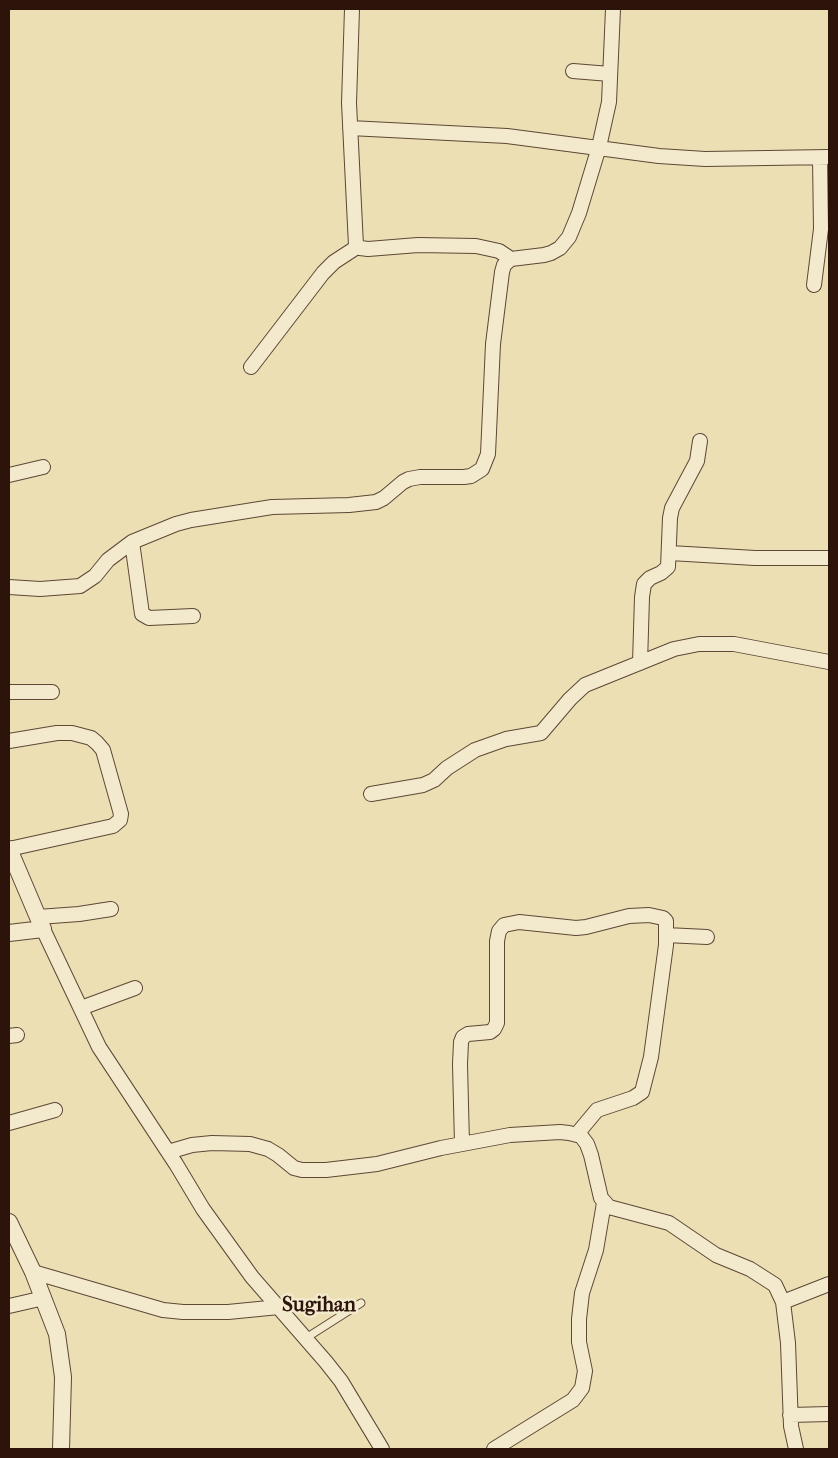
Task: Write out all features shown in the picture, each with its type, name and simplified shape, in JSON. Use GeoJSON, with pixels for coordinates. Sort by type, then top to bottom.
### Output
{"type":"FeatureCollection","features":[{"type":"Feature","properties":{"kind":"street"},"geometry":{"type":"LineString","coordinates":[[352,9],[349,103],[355,240],[357,247]]}},
{"type":"Feature","properties":{"kind":"street"},"geometry":{"type":"LineString","coordinates":[[9,587],[40,589],[80,586],[91,580],[108,560],[132,542],[176,524],[272,507],[350,505],[376,502],[409,478],[464,477],[471,476],[482,470],[488,454],[493,344],[500,280],[504,266],[511,259],[551,253],[560,248],[568,237],[579,214],[599,147],[608,102],[613,9]]}},
{"type":"Feature","properties":{"kind":"street"},"geometry":{"type":"LineString","coordinates":[[573,71],[610,74]]}},
{"type":"Feature","properties":{"kind":"street"},"geometry":{"type":"LineString","coordinates":[[350,128],[508,136],[659,156],[705,159],[825,158],[821,229],[814,285]]}},
{"type":"Feature","properties":{"kind":"street"},"geometry":{"type":"LineString","coordinates":[[251,367],[323,273],[334,262],[357,247],[368,249],[418,245],[476,246],[498,251],[511,259]]}},
{"type":"Feature","properties":{"kind":"street"},"geometry":{"type":"LineString","coordinates":[[640,663],[644,584],[668,567],[672,508],[697,461],[700,441]]}},
{"type":"Feature","properties":{"kind":"street"},"geometry":{"type":"LineString","coordinates":[[9,474],[43,467]]}},
{"type":"Feature","properties":{"kind":"street"},"geometry":{"type":"LineString","coordinates":[[132,542],[142,614],[149,618],[193,616]]}},
{"type":"Feature","properties":{"kind":"street"},"geometry":{"type":"LineString","coordinates":[[670,553],[755,558],[829,558]]}},
{"type":"Feature","properties":{"kind":"street"},"geometry":{"type":"LineString","coordinates":[[372,794],[423,785],[434,780],[447,768],[475,750],[506,739],[541,733],[570,699],[585,685],[674,649],[716,643],[752,647],[829,662]]}},
{"type":"Feature","properties":{"kind":"street"},"geometry":{"type":"LineString","coordinates":[[9,692],[52,692]]}},
{"type":"Feature","properties":{"kind":"street"},"geometry":{"type":"LineString","coordinates":[[9,740],[57,733],[72,733],[91,738],[97,742],[102,750],[121,814],[120,820],[112,826],[9,849],[98,1047],[239,1261],[306,1338],[340,1381],[382,1449]]}},
{"type":"Feature","properties":{"kind":"street"},"geometry":{"type":"LineString","coordinates":[[9,933],[79,914],[111,909]]}},
{"type":"Feature","properties":{"kind":"street"},"geometry":{"type":"LineString","coordinates":[[462,1144],[461,1042],[463,1037],[468,1034],[490,1032],[497,1023],[497,941],[499,931],[504,925],[519,922],[576,928],[629,916],[649,915],[663,918],[666,920],[666,935],[651,1057],[642,1092],[633,1098],[597,1110],[577,1134]]}},
{"type":"Feature","properties":{"kind":"street"},"geometry":{"type":"LineString","coordinates":[[666,935],[707,937]]}},
{"type":"Feature","properties":{"kind":"street"},"geometry":{"type":"LineString","coordinates":[[81,1008],[135,988]]}},
{"type":"Feature","properties":{"kind":"street"},"geometry":{"type":"LineString","coordinates":[[9,1123],[54,1110]]}},
{"type":"Feature","properties":{"kind":"street"},"geometry":{"type":"LineString","coordinates":[[168,1152],[192,1145],[212,1143],[250,1144],[278,1154],[294,1168],[313,1171],[342,1170],[510,1135],[546,1132],[577,1134],[588,1144],[601,1198],[604,1203],[614,1210],[655,1218],[669,1223],[716,1255],[750,1269],[776,1285],[783,1302],[788,1343],[790,1415],[796,1449]]}},
{"type":"Feature","properties":{"kind":"street"},"geometry":{"type":"LineString","coordinates":[[494,1449],[573,1400],[582,1388],[585,1371],[579,1342],[579,1319],[582,1293],[596,1250],[604,1203]]}},
{"type":"Feature","properties":{"kind":"street"},"geometry":{"type":"LineString","coordinates":[[9,1222],[44,1298],[57,1334],[63,1377],[61,1449]]}},
{"type":"Feature","properties":{"kind":"street"},"geometry":{"type":"LineString","coordinates":[[32,1272],[163,1310],[228,1312],[279,1307]]}},
{"type":"Feature","properties":{"kind":"street"},"geometry":{"type":"LineString","coordinates":[[783,1302],[829,1284]]}},
{"type":"Feature","properties":{"kind":"street"},"geometry":{"type":"LineString","coordinates":[[9,1306],[44,1298]]}},
{"type":"Feature","properties":{"kind":"street"},"geometry":{"type":"LineString","coordinates":[[790,1415],[829,1414]]}},
{"type":"Feature","properties":{"kind":"lane"},"geometry":{"type":"LineString","coordinates":[[306,1338],[361,1303]]}},
{"type":"Feature","properties":{"kind":"district","name":"Sugihan"},"geometry":{"type":"Point","coordinates":[319,1306]}}]}
